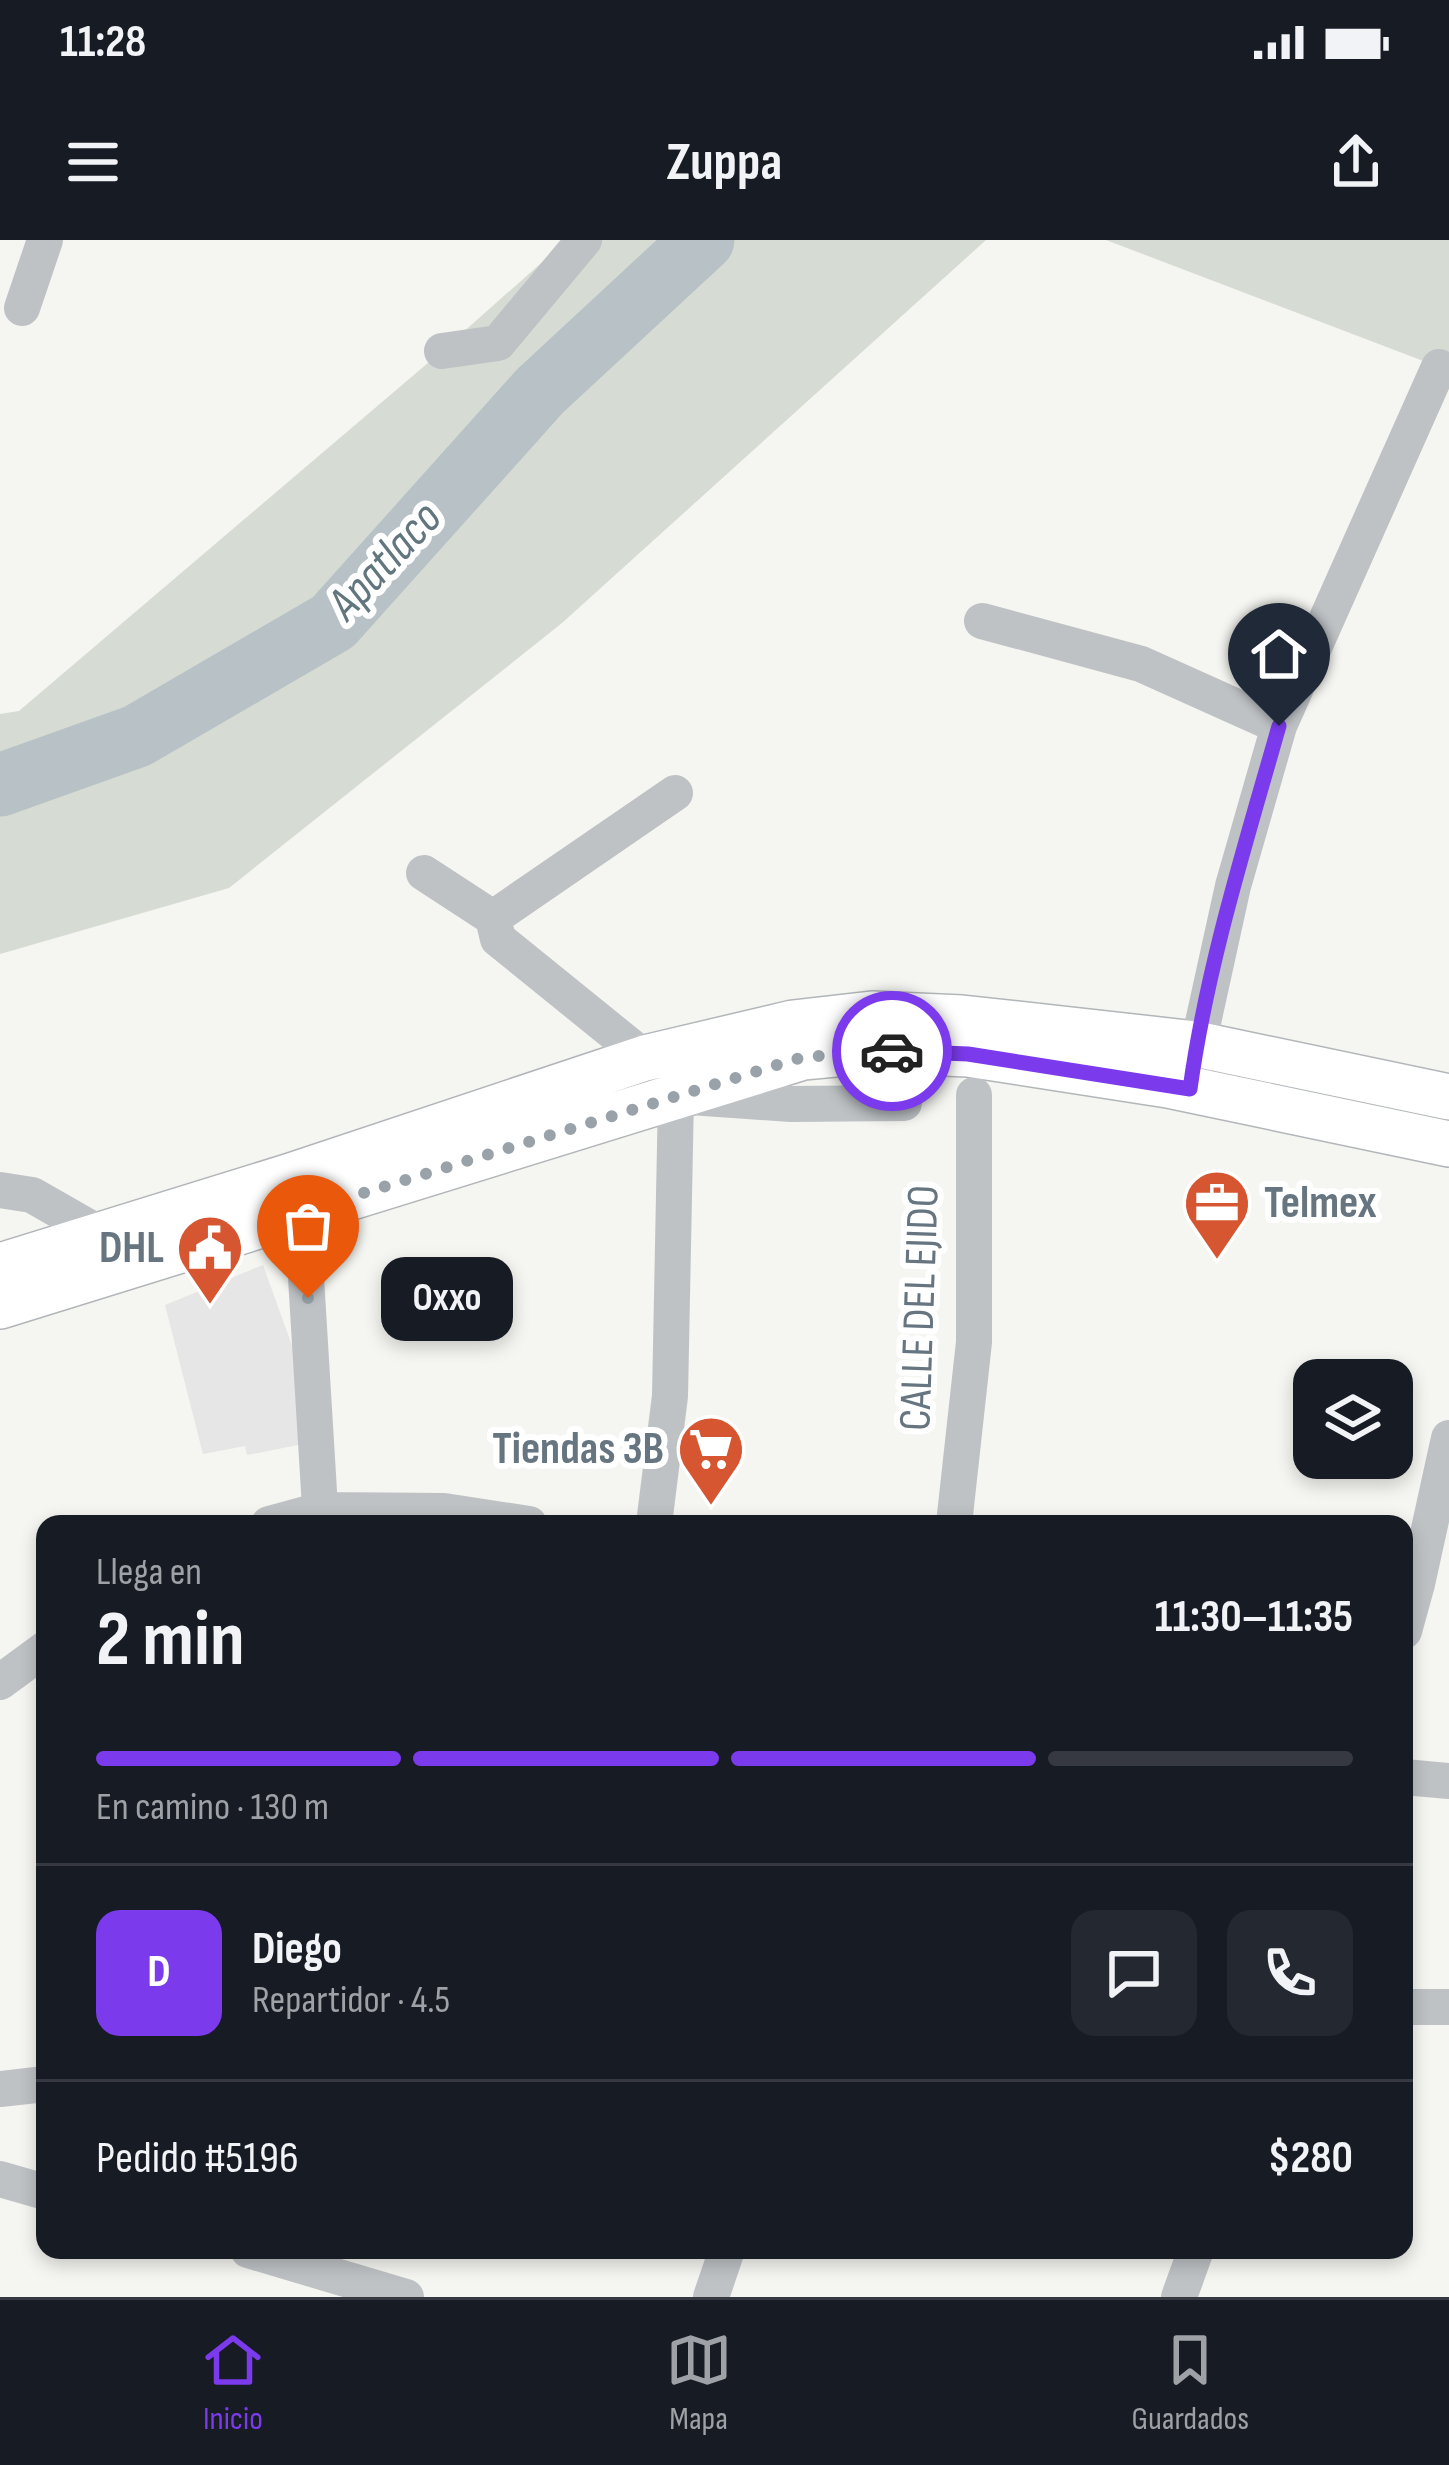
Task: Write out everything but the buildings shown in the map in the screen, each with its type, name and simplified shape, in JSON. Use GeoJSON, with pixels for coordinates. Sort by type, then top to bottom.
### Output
{"type":"FeatureCollection","features":[{"type":"Feature","properties":{"kind":"main road"},"geometry":{"type":"LineString","coordinates":[[0,1306],[645,1058],[793,1023],[872,1013],[1196,1044],[1449,1097]]}},
{"type":"Feature","properties":{"kind":"main road"},"geometry":{"type":"LineString","coordinates":[[0,1266],[102,1235],[297,1194],[676,1096],[803,1057],[877,1050],[968,1054],[1190,1089],[1449,1144]]}},
{"type":"Feature","properties":{"kind":"street"},"geometry":{"type":"LineString","coordinates":[[22,308],[45,240]]}},
{"type":"Feature","properties":{"kind":"street"},"geometry":{"type":"LineString","coordinates":[[442,351],[498,344],[584,240]]}},
{"type":"Feature","properties":{"kind":"street"},"geometry":{"type":"LineString","coordinates":[[1190,1089],[1233,886],[1279,726],[1439,367]]}},
{"type":"Feature","properties":{"kind":"street"},"geometry":{"type":"LineString","coordinates":[[982,621],[1141,664],[1279,726]]}},
{"type":"Feature","properties":{"kind":"street"},"geometry":{"type":"LineString","coordinates":[[493,917],[675,793]]}},
{"type":"Feature","properties":{"kind":"street"},"geometry":{"type":"LineString","coordinates":[[424,873],[493,917],[498,939],[645,1058]]}},
{"type":"Feature","properties":{"kind":"street","name":"CALLE DEL EJIDO"},"geometry":{"type":"LineString","coordinates":[[955,1515],[974,1342],[974,1095]]}},
{"type":"Feature","properties":{"kind":"street"},"geometry":{"type":"LineString","coordinates":[[655,1515],[670,1396],[676,1096],[791,1104],[904,1103]]}},
{"type":"Feature","properties":{"kind":"street"},"geometry":{"type":"LineString","coordinates":[[0,1190],[32,1195],[102,1235]]}},
{"type":"Feature","properties":{"kind":"street"},"geometry":{"type":"LineString","coordinates":[[297,1194],[321,1515]]}},
{"type":"Feature","properties":{"kind":"street"},"geometry":{"type":"LineString","coordinates":[[1423,1582],[1449,1438]]}},
{"type":"Feature","properties":{"kind":"street"},"geometry":{"type":"LineString","coordinates":[[362,1515],[444,1511],[470,1515]]}},
{"type":"Feature","properties":{"kind":"street"},"geometry":{"type":"LineString","coordinates":[[0,1682],[36,1656]]}},
{"type":"Feature","properties":{"kind":"street"},"geometry":{"type":"LineString","coordinates":[[1413,1778],[1449,1781]]}},
{"type":"Feature","properties":{"kind":"street"},"geometry":{"type":"LineString","coordinates":[[1413,2007],[1449,2007]]}},
{"type":"Feature","properties":{"kind":"street"},"geometry":{"type":"LineString","coordinates":[[0,2089],[36,2085]]}},
{"type":"Feature","properties":{"kind":"street"},"geometry":{"type":"LineString","coordinates":[[0,2179],[36,2189]]}},
{"type":"Feature","properties":{"kind":"street"},"geometry":{"type":"LineString","coordinates":[[277,2259],[388,2294]]}},
{"type":"Feature","properties":{"kind":"street"},"geometry":{"type":"LineString","coordinates":[[380,2259],[388,2294]]}},
{"type":"Feature","properties":{"kind":"street"},"geometry":{"type":"LineString","coordinates":[[711,2297],[724,2259]]}},
{"type":"Feature","properties":{"kind":"street"},"geometry":{"type":"LineString","coordinates":[[1179,2297],[1193,2259]]}},
{"type":"Feature","properties":{"kind":"shaded area"},"geometry":{"type":"Polygon","coordinates":[[[567,240],[986,240],[562,623],[229,888],[0,954],[0,714],[19,711],[567,240]]]}},
{"type":"Feature","properties":{"kind":"shaded area"},"geometry":{"type":"Polygon","coordinates":[[[1106,240],[1449,240],[1449,377],[1439,367],[1106,240]]]}},
{"type":"Feature","properties":{"kind":"shaded area"},"geometry":{"type":"Polygon","coordinates":[[[263,1265],[295,1354],[303,1444],[247,1455],[245,1446],[203,1454],[165,1305],[263,1265]]]}},
{"type":"Feature","properties":{"kind":"waterway","name":"Apatlaco"},"geometry":{"type":"LineString","coordinates":[[0,785],[137,736],[333,622],[540,391],[703,240]]}},
{"type":"Feature","properties":{"kind":"way so far"},"geometry":{"type":"LineString","coordinates":[[308,1298],[302,1212],[803,1057],[892,1051]]}},
{"type":"Feature","properties":{"kind":"place","name":"Telmex"},"geometry":{"type":"Point","coordinates":[1217,1262]}},
{"type":"Feature","properties":{"kind":"place","name":"Oxxo"},"geometry":{"type":"Point","coordinates":[308,1298]}},
{"type":"Feature","properties":{"kind":"place","name":"DHL"},"geometry":{"type":"Point","coordinates":[210,1307]}},
{"type":"Feature","properties":{"kind":"place","name":"Tiendas 3B"},"geometry":{"type":"Point","coordinates":[711,1508]}},
{"type":"Feature","properties":{"kind":"route"},"geometry":{"type":"LineString","coordinates":[[892,1051],[968,1054],[1190,1089],[1233,886],[1279,726]]}}]}
